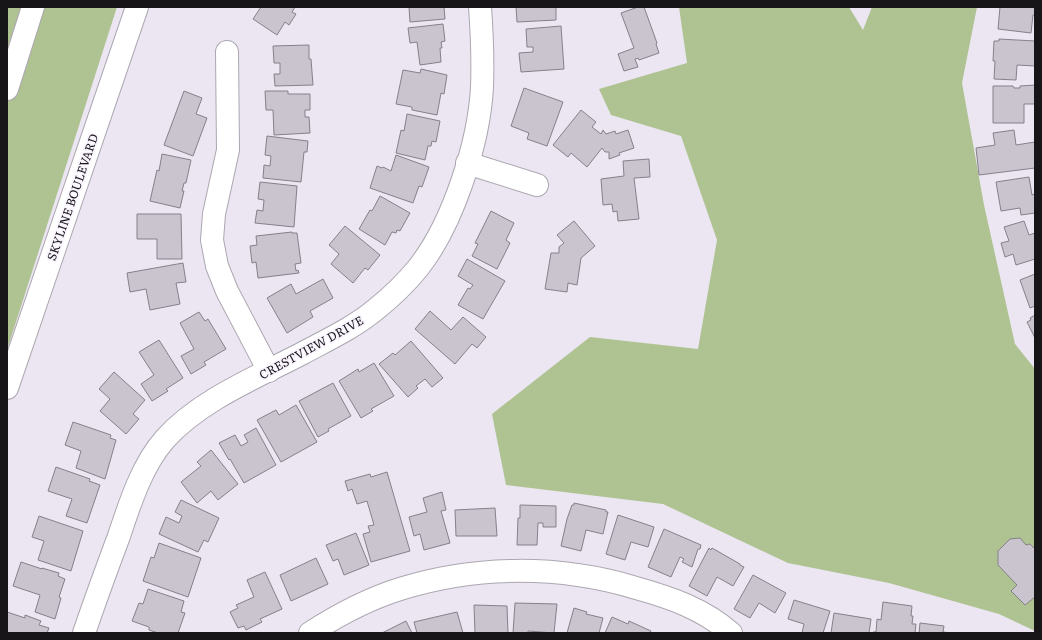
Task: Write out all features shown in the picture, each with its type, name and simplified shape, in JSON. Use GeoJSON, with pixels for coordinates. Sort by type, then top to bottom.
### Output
{"type":"FeatureCollection","features":[{"type":"Feature","properties":{"kind":"main road"},"geometry":{"type":"LineString","coordinates":[[7,89],[33,7]]}},
{"type":"Feature","properties":{"kind":"main road"},"geometry":{"type":"LineString","coordinates":[[120,59],[132,7]]}},
{"type":"Feature","properties":{"kind":"main road","name":"SKYLINE BOULEVARD"},"geometry":{"type":"LineString","coordinates":[[7,388],[137,7]]}},
{"type":"Feature","properties":{"kind":"main road"},"geometry":{"type":"LineString","coordinates":[[120,59],[146,7]]}},
{"type":"Feature","properties":{"kind":"main road","name":"CRESTVIEW DRIVE"},"geometry":{"type":"LineString","coordinates":[[84,633],[133,496],[147,467],[164,440],[189,416],[214,400],[344,331],[373,312],[398,290],[418,268],[438,238],[454,202],[477,127],[482,88],[483,54],[480,7]]}},
{"type":"Feature","properties":{"kind":"main road"},"geometry":{"type":"LineString","coordinates":[[227,52],[228,150],[214,214],[212,240],[217,266],[227,291],[269,371]]}},
{"type":"Feature","properties":{"kind":"main road"},"geometry":{"type":"LineString","coordinates":[[467,162],[537,185]]}},
{"type":"Feature","properties":{"kind":"main road"},"geometry":{"type":"LineString","coordinates":[[310,633],[331,620],[366,602],[399,589],[432,580],[465,574],[499,571],[536,571],[575,574],[616,582],[656,594],[690,606],[716,620],[732,633]]}},
{"type":"Feature","properties":{"kind":"green space"},"geometry":{"type":"Polygon","coordinates":[[[7,7],[117,7],[7,350],[7,7]]]}},
{"type":"Feature","properties":{"kind":"green space"},"geometry":{"type":"Polygon","coordinates":[[[679,7],[849,7],[863,30],[872,7],[977,7],[962,83],[984,205],[1015,344],[1035,369],[1035,631],[999,614],[889,583],[788,563],[663,504],[506,485],[492,414],[590,337],[698,349],[717,240],[681,136],[611,115],[599,89],[687,63],[679,7]]]}},
{"type":"Feature","properties":{"kind":"building"},"geometry":{"type":"Polygon","coordinates":[[[261,7],[295,7],[292,12],[296,14],[289,25],[285,22],[277,35],[253,19],[261,7]]]}},
{"type":"Feature","properties":{"kind":"building"},"geometry":{"type":"Polygon","coordinates":[[[409,7],[444,7],[445,19],[410,22],[409,7]]]}},
{"type":"Feature","properties":{"kind":"building"},"geometry":{"type":"Polygon","coordinates":[[[516,7],[556,7],[556,20],[517,22],[516,7]]]}},
{"type":"Feature","properties":{"kind":"building"},"geometry":{"type":"Polygon","coordinates":[[[638,7],[644,7],[659,53],[639,60],[638,58],[635,59],[638,67],[624,71],[618,54],[634,48],[621,13],[638,7]]]}},
{"type":"Feature","properties":{"kind":"building"},"geometry":{"type":"Polygon","coordinates":[[[1000,7],[1035,7],[1035,15],[1033,15],[1031,33],[998,29],[1000,7]]]}},
{"type":"Feature","properties":{"kind":"building"},"geometry":{"type":"Polygon","coordinates":[[[443,24],[445,41],[441,42],[441,62],[420,65],[417,42],[410,43],[408,28],[443,24]]]}},
{"type":"Feature","properties":{"kind":"building"},"geometry":{"type":"Polygon","coordinates":[[[561,26],[564,69],[521,72],[519,53],[533,52],[533,47],[527,47],[526,29],[561,26]]]}},
{"type":"Feature","properties":{"kind":"building"},"geometry":{"type":"Polygon","coordinates":[[[999,39],[1035,41],[1035,66],[1017,65],[1016,80],[994,79],[994,41],[999,41],[999,39]]]}},
{"type":"Feature","properties":{"kind":"building"},"geometry":{"type":"Polygon","coordinates":[[[309,45],[309,59],[311,59],[313,85],[275,86],[274,74],[280,74],[280,63],[274,63],[273,46],[309,45]]]}},
{"type":"Feature","properties":{"kind":"building"},"geometry":{"type":"Polygon","coordinates":[[[421,69],[447,75],[444,94],[441,93],[437,115],[412,110],[412,107],[396,104],[403,70],[420,73],[421,69]]]}},
{"type":"Feature","properties":{"kind":"building"},"geometry":{"type":"Polygon","coordinates":[[[1035,85],[1035,104],[1024,104],[1024,123],[993,123],[993,86],[1013,86],[1014,88],[1020,88],[1020,86],[1035,85]]]}},
{"type":"Feature","properties":{"kind":"building"},"geometry":{"type":"Polygon","coordinates":[[[524,88],[563,102],[547,146],[527,139],[529,133],[511,126],[524,88]]]}},
{"type":"Feature","properties":{"kind":"building"},"geometry":{"type":"Polygon","coordinates":[[[184,91],[202,98],[196,114],[207,118],[193,156],[164,145],[184,91]]]}},
{"type":"Feature","properties":{"kind":"building"},"geometry":{"type":"Polygon","coordinates":[[[265,91],[288,91],[288,94],[310,94],[310,110],[305,110],[305,117],[309,117],[310,133],[274,135],[273,110],[266,110],[265,91]]]}},
{"type":"Feature","properties":{"kind":"building"},"geometry":{"type":"Polygon","coordinates":[[[581,110],[596,122],[592,127],[601,134],[603,130],[606,134],[615,131],[616,134],[628,130],[634,148],[619,153],[620,155],[609,159],[609,152],[605,152],[602,148],[587,167],[571,153],[568,157],[553,145],[581,110]]]}},
{"type":"Feature","properties":{"kind":"building"},"geometry":{"type":"Polygon","coordinates":[[[407,114],[440,121],[436,142],[432,141],[431,146],[428,146],[425,160],[396,153],[401,130],[404,131],[407,114]]]}},
{"type":"Feature","properties":{"kind":"building"},"geometry":{"type":"Polygon","coordinates":[[[1014,130],[1016,145],[1035,142],[1035,168],[979,175],[976,148],[995,145],[993,133],[1014,130]]]}},
{"type":"Feature","properties":{"kind":"building"},"geometry":{"type":"Polygon","coordinates":[[[267,136],[308,141],[307,152],[304,152],[301,182],[263,178],[264,165],[270,166],[271,156],[265,155],[267,136]]]}},
{"type":"Feature","properties":{"kind":"building"},"geometry":{"type":"Polygon","coordinates":[[[162,154],[191,160],[186,183],[184,183],[182,191],[184,191],[180,208],[150,201],[157,170],[159,171],[162,154]]]}},
{"type":"Feature","properties":{"kind":"building"},"geometry":{"type":"Polygon","coordinates":[[[396,155],[429,167],[422,187],[419,186],[413,203],[370,188],[377,166],[391,171],[396,155]]]}},
{"type":"Feature","properties":{"kind":"building"},"geometry":{"type":"Polygon","coordinates":[[[649,159],[650,177],[634,178],[639,219],[618,221],[617,211],[613,212],[612,204],[603,205],[601,179],[624,176],[623,161],[649,159]]]}},
{"type":"Feature","properties":{"kind":"building"},"geometry":{"type":"Polygon","coordinates":[[[1029,177],[1032,195],[1035,194],[1035,213],[1021,215],[1020,208],[1001,211],[996,182],[1029,177]]]}},
{"type":"Feature","properties":{"kind":"building"},"geometry":{"type":"Polygon","coordinates":[[[260,182],[297,186],[294,227],[255,223],[257,210],[263,211],[264,200],[258,199],[260,182]]]}},
{"type":"Feature","properties":{"kind":"building"},"geometry":{"type":"Polygon","coordinates":[[[380,196],[410,213],[400,231],[397,230],[396,233],[392,232],[385,245],[359,229],[370,210],[372,211],[380,196]]]}},
{"type":"Feature","properties":{"kind":"building"},"geometry":{"type":"Polygon","coordinates":[[[491,211],[514,223],[506,240],[510,243],[497,269],[472,256],[478,244],[475,243],[491,211]]]}},
{"type":"Feature","properties":{"kind":"building"},"geometry":{"type":"Polygon","coordinates":[[[137,214],[181,214],[182,259],[157,259],[157,239],[137,239],[137,214]]]}},
{"type":"Feature","properties":{"kind":"building"},"geometry":{"type":"Polygon","coordinates":[[[574,221],[595,246],[581,258],[577,285],[568,283],[567,292],[545,289],[551,253],[559,253],[559,247],[564,243],[557,235],[574,221]]]}},
{"type":"Feature","properties":{"kind":"building"},"geometry":{"type":"Polygon","coordinates":[[[1024,221],[1029,235],[1035,233],[1035,259],[1016,265],[1013,254],[1005,257],[1001,243],[1009,241],[1004,227],[1024,221]]]}},
{"type":"Feature","properties":{"kind":"building"},"geometry":{"type":"Polygon","coordinates":[[[345,226],[380,255],[368,270],[365,268],[353,283],[331,264],[339,254],[329,245],[345,226]]]}},
{"type":"Feature","properties":{"kind":"building"},"geometry":{"type":"Polygon","coordinates":[[[292,232],[297,233],[301,263],[295,264],[296,271],[298,270],[299,273],[258,278],[256,262],[252,263],[250,246],[257,245],[256,236],[292,232]]]}},
{"type":"Feature","properties":{"kind":"building"},"geometry":{"type":"Polygon","coordinates":[[[467,259],[505,281],[483,319],[458,305],[468,288],[470,289],[473,285],[458,276],[467,259]]]}},
{"type":"Feature","properties":{"kind":"building"},"geometry":{"type":"Polygon","coordinates":[[[183,263],[186,282],[176,283],[180,304],[150,310],[146,289],[130,292],[127,273],[183,263]]]}},
{"type":"Feature","properties":{"kind":"building"},"geometry":{"type":"Polygon","coordinates":[[[1035,274],[1035,306],[1030,308],[1020,280],[1035,274]]]}},
{"type":"Feature","properties":{"kind":"building"},"geometry":{"type":"Polygon","coordinates":[[[323,279],[333,298],[310,311],[313,317],[287,333],[267,298],[291,284],[296,294],[323,279]]]}},
{"type":"Feature","properties":{"kind":"building"},"geometry":{"type":"Polygon","coordinates":[[[430,311],[451,330],[463,317],[486,337],[477,348],[472,344],[455,364],[415,329],[430,311]]]}},
{"type":"Feature","properties":{"kind":"building"},"geometry":{"type":"Polygon","coordinates":[[[199,312],[205,321],[208,319],[226,349],[204,362],[206,365],[191,374],[181,356],[194,349],[180,323],[199,312]]]}},
{"type":"Feature","properties":{"kind":"building"},"geometry":{"type":"Polygon","coordinates":[[[1035,315],[1035,338],[1027,322],[1035,315]]]}},
{"type":"Feature","properties":{"kind":"building"},"geometry":{"type":"Polygon","coordinates":[[[159,340],[183,378],[166,389],[168,391],[152,401],[141,384],[154,375],[139,352],[159,340]]]}},
{"type":"Feature","properties":{"kind":"building"},"geometry":{"type":"Polygon","coordinates":[[[411,341],[443,378],[432,387],[425,379],[416,386],[418,388],[408,397],[379,364],[393,353],[395,355],[411,341]]]}},
{"type":"Feature","properties":{"kind":"building"},"geometry":{"type":"Polygon","coordinates":[[[374,363],[394,396],[371,409],[373,411],[361,418],[339,381],[358,369],[359,372],[374,363]]]}},
{"type":"Feature","properties":{"kind":"building"},"geometry":{"type":"Polygon","coordinates":[[[114,372],[145,400],[133,414],[139,419],[126,434],[100,411],[110,399],[99,389],[114,372]]]}},
{"type":"Feature","properties":{"kind":"building"},"geometry":{"type":"Polygon","coordinates":[[[333,383],[351,416],[328,429],[329,431],[318,437],[299,401],[333,383]]]}},
{"type":"Feature","properties":{"kind":"building"},"geometry":{"type":"Polygon","coordinates":[[[296,405],[317,442],[281,462],[257,420],[276,410],[279,415],[296,405]]]}},
{"type":"Feature","properties":{"kind":"building"},"geometry":{"type":"Polygon","coordinates":[[[73,422],[111,435],[110,438],[116,440],[105,479],[76,468],[81,451],[65,445],[73,422]]]}},
{"type":"Feature","properties":{"kind":"building"},"geometry":{"type":"Polygon","coordinates":[[[256,428],[276,465],[244,483],[219,443],[235,435],[241,446],[248,442],[244,435],[256,428]]]}},
{"type":"Feature","properties":{"kind":"building"},"geometry":{"type":"Polygon","coordinates":[[[211,450],[238,484],[218,500],[211,491],[197,503],[181,482],[201,466],[197,462],[211,450]]]}},
{"type":"Feature","properties":{"kind":"building"},"geometry":{"type":"Polygon","coordinates":[[[56,467],[90,479],[89,481],[100,485],[87,523],[66,516],[72,499],[48,491],[56,467]]]}},
{"type":"Feature","properties":{"kind":"building"},"geometry":{"type":"Polygon","coordinates":[[[387,472],[410,551],[371,562],[363,534],[370,532],[368,526],[374,525],[367,501],[357,504],[352,489],[348,491],[345,481],[370,474],[371,477],[387,472]]]}},
{"type":"Feature","properties":{"kind":"building"},"geometry":{"type":"Polygon","coordinates":[[[442,492],[446,510],[441,511],[450,543],[424,550],[420,534],[414,536],[409,517],[427,512],[423,498],[442,492]]]}},
{"type":"Feature","properties":{"kind":"building"},"geometry":{"type":"Polygon","coordinates":[[[181,500],[219,518],[208,542],[204,540],[198,552],[159,534],[166,517],[179,523],[182,516],[175,512],[181,500]]]}},
{"type":"Feature","properties":{"kind":"building"},"geometry":{"type":"Polygon","coordinates":[[[574,503],[606,510],[606,512],[608,512],[603,534],[586,530],[581,551],[561,546],[567,519],[574,503]]]}},
{"type":"Feature","properties":{"kind":"building"},"geometry":{"type":"Polygon","coordinates":[[[520,505],[556,506],[556,527],[543,527],[543,523],[538,523],[537,545],[517,545],[520,505]]]}},
{"type":"Feature","properties":{"kind":"building"},"geometry":{"type":"Polygon","coordinates":[[[495,508],[497,536],[456,536],[455,510],[495,508]]]}},
{"type":"Feature","properties":{"kind":"building"},"geometry":{"type":"Polygon","coordinates":[[[618,515],[654,527],[648,547],[631,542],[625,560],[606,554],[618,515]]]}},
{"type":"Feature","properties":{"kind":"building"},"geometry":{"type":"Polygon","coordinates":[[[39,516],[83,531],[71,571],[38,560],[44,541],[32,537],[39,516]]]}},
{"type":"Feature","properties":{"kind":"building"},"geometry":{"type":"Polygon","coordinates":[[[664,529],[701,545],[700,549],[698,549],[692,567],[682,562],[684,559],[680,557],[671,577],[648,567],[664,529]]]}},
{"type":"Feature","properties":{"kind":"building"},"geometry":{"type":"Polygon","coordinates":[[[356,533],[369,565],[344,575],[338,559],[333,561],[326,545],[356,533]]]}},
{"type":"Feature","properties":{"kind":"building"},"geometry":{"type":"Polygon","coordinates":[[[1020,538],[1026,545],[1030,544],[1035,549],[1035,597],[1025,605],[1011,591],[1017,585],[998,565],[998,551],[1010,539],[1020,538]]]}},
{"type":"Feature","properties":{"kind":"building"},"geometry":{"type":"Polygon","coordinates":[[[159,543],[201,558],[188,597],[143,581],[151,557],[154,558],[159,543]]]}},
{"type":"Feature","properties":{"kind":"building"},"geometry":{"type":"Polygon","coordinates":[[[709,548],[711,550],[712,548],[744,567],[733,586],[717,577],[707,596],[689,586],[709,548]]]}},
{"type":"Feature","properties":{"kind":"building"},"geometry":{"type":"Polygon","coordinates":[[[316,558],[328,584],[291,601],[280,575],[316,558]]]}},
{"type":"Feature","properties":{"kind":"building"},"geometry":{"type":"Polygon","coordinates":[[[21,562],[59,573],[58,576],[65,579],[59,597],[61,598],[55,619],[35,612],[40,595],[13,586],[21,562]]]}},
{"type":"Feature","properties":{"kind":"building"},"geometry":{"type":"Polygon","coordinates":[[[265,572],[282,609],[260,619],[262,622],[246,630],[244,626],[238,628],[230,612],[238,608],[236,605],[254,597],[247,580],[265,572]]]}},
{"type":"Feature","properties":{"kind":"building"},"geometry":{"type":"Polygon","coordinates":[[[753,575],[786,593],[775,613],[759,603],[750,618],[734,609],[753,575]]]}},
{"type":"Feature","properties":{"kind":"building"},"geometry":{"type":"Polygon","coordinates":[[[148,589],[184,601],[181,612],[185,613],[178,633],[158,633],[149,630],[149,627],[132,621],[139,603],[143,604],[148,589]]]}},
{"type":"Feature","properties":{"kind":"building"},"geometry":{"type":"Polygon","coordinates":[[[794,600],[830,611],[823,633],[802,633],[804,624],[788,619],[794,600]]]}},
{"type":"Feature","properties":{"kind":"building"},"geometry":{"type":"Polygon","coordinates":[[[883,602],[912,606],[911,616],[913,616],[912,624],[916,624],[915,633],[873,633],[876,632],[877,619],[881,620],[883,602]]]}},
{"type":"Feature","properties":{"kind":"building"},"geometry":{"type":"Polygon","coordinates":[[[515,603],[557,604],[554,633],[528,631],[528,633],[513,633],[515,603]]]}},
{"type":"Feature","properties":{"kind":"building"},"geometry":{"type":"Polygon","coordinates":[[[474,605],[507,606],[508,633],[475,633],[474,605]]]}},
{"type":"Feature","properties":{"kind":"building"},"geometry":{"type":"Polygon","coordinates":[[[574,608],[587,612],[586,614],[603,618],[599,633],[567,633],[574,608]]]}},
{"type":"Feature","properties":{"kind":"building"},"geometry":{"type":"Polygon","coordinates":[[[7,612],[25,618],[25,615],[41,621],[39,625],[49,628],[47,633],[7,633],[7,612]]]}},
{"type":"Feature","properties":{"kind":"building"},"geometry":{"type":"Polygon","coordinates":[[[457,612],[463,633],[417,633],[414,622],[457,612]]]}},
{"type":"Feature","properties":{"kind":"building"},"geometry":{"type":"Polygon","coordinates":[[[834,613],[871,619],[869,633],[831,633],[834,613]]]}},
{"type":"Feature","properties":{"kind":"building"},"geometry":{"type":"Polygon","coordinates":[[[612,617],[628,624],[629,621],[651,631],[650,633],[605,633],[612,617]]]}},
{"type":"Feature","properties":{"kind":"building"},"geometry":{"type":"Polygon","coordinates":[[[406,621],[412,633],[382,633],[406,621]]]}},
{"type":"Feature","properties":{"kind":"building"},"geometry":{"type":"Polygon","coordinates":[[[920,623],[944,626],[943,632],[951,633],[919,633],[920,623]]]}}]}
